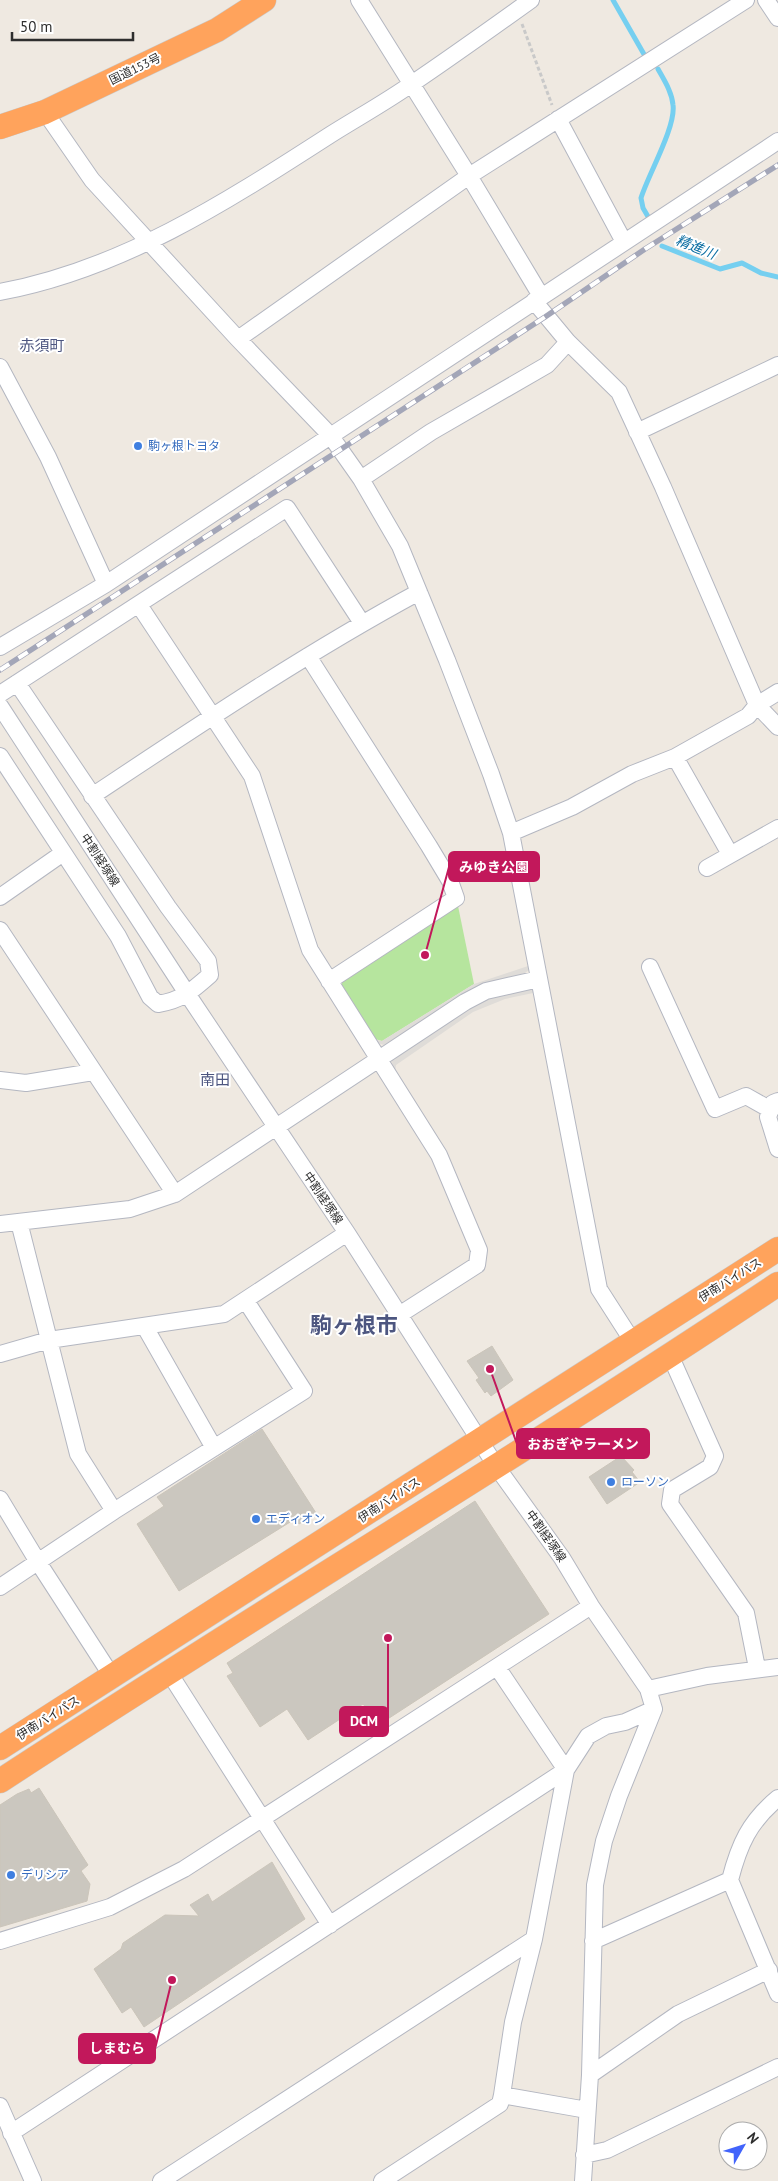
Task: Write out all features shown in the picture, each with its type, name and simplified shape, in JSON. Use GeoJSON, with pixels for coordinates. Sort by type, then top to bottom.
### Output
{"type":"FeatureCollection","features":[{"type":"Feature","properties":{"kind":"highway","name":"国道153号"},"geometry":{"type":"LineString","coordinates":[[0,127],[45,112],[217,30],[251,4]]}},
{"type":"Feature","properties":{"kind":"highway","name":"伊南バイパス"},"geometry":{"type":"LineString","coordinates":[[0,1748],[113,1678],[778,1249]]}},
{"type":"Feature","properties":{"kind":"highway","name":"伊南バイパス"},"geometry":{"type":"LineString","coordinates":[[0,1781],[168,1671],[496,1466],[778,1284]]}},
{"type":"Feature","properties":{"kind":"street"},"geometry":{"type":"LineString","coordinates":[[359,0],[469,176],[537,299],[568,342],[619,392],[757,705],[778,727]]}},
{"type":"Feature","properties":{"kind":"street"},"geometry":{"type":"LineString","coordinates":[[238,340],[469,176],[746,0]]}},
{"type":"Feature","properties":{"kind":"street"},"geometry":{"type":"LineString","coordinates":[[766,0],[778,18]]}},
{"type":"Feature","properties":{"kind":"street"},"geometry":{"type":"LineString","coordinates":[[0,292],[39,284],[82,271],[150,243],[256,183],[412,85],[524,5]]}},
{"type":"Feature","properties":{"kind":"street"},"geometry":{"type":"LineString","coordinates":[[45,112],[92,180],[238,340],[330,436],[361,479],[400,546],[491,774],[511,833],[599,1289],[633,1342]]}},
{"type":"Feature","properties":{"kind":"street"},"geometry":{"type":"LineString","coordinates":[[558,119],[624,242]]}},
{"type":"Feature","properties":{"kind":"street"},"geometry":{"type":"LineString","coordinates":[[0,647],[106,584],[778,141]]}},
{"type":"Feature","properties":{"kind":"street"},"geometry":{"type":"LineString","coordinates":[[361,479],[431,432],[547,365],[568,342]]}},
{"type":"Feature","properties":{"kind":"street"},"geometry":{"type":"LineString","coordinates":[[637,432],[778,365]]}},
{"type":"Feature","properties":{"kind":"street"},"geometry":{"type":"LineString","coordinates":[[0,367],[48,457],[106,584]]}},
{"type":"Feature","properties":{"kind":"street"},"geometry":{"type":"LineString","coordinates":[[0,756],[118,936],[150,997],[158,1004],[173,1002],[188,995],[210,975],[208,961],[168,907],[92,796],[9,688],[287,508],[362,623]]}},
{"type":"Feature","properties":{"kind":"street"},"geometry":{"type":"LineString","coordinates":[[92,796],[212,716],[308,656],[362,623],[419,592]]}},
{"type":"Feature","properties":{"kind":"street"},"geometry":{"type":"LineString","coordinates":[[139,605],[252,776],[310,950],[439,1155],[479,1250],[476,1265],[399,1315]]}},
{"type":"Feature","properties":{"kind":"street"},"geometry":{"type":"LineString","coordinates":[[308,656],[429,846],[450,881],[456,898],[328,981]]}},
{"type":"Feature","properties":{"kind":"street"},"geometry":{"type":"LineString","coordinates":[[511,833],[572,807],[632,774],[675,757],[748,716],[757,705],[778,692]]}},
{"type":"Feature","properties":{"kind":"street","name":"中割経塚線"},"geometry":{"type":"LineString","coordinates":[[0,706],[188,995],[347,1233],[496,1466],[562,1558],[591,1606],[648,1689],[654,1709]]}},
{"type":"Feature","properties":{"kind":"street"},"geometry":{"type":"LineString","coordinates":[[675,757],[730,854]]}},
{"type":"Feature","properties":{"kind":"street"},"geometry":{"type":"LineString","coordinates":[[707,868],[778,828]]}},
{"type":"Feature","properties":{"kind":"street"},"geometry":{"type":"LineString","coordinates":[[0,896],[63,853]]}},
{"type":"Feature","properties":{"kind":"street"},"geometry":{"type":"LineString","coordinates":[[0,930],[175,1194]]}},
{"type":"Feature","properties":{"kind":"street"},"geometry":{"type":"LineString","coordinates":[[650,967],[715,1109],[746,1096],[774,1106],[768,1117],[778,1149]]}},
{"type":"Feature","properties":{"kind":"street"},"geometry":{"type":"LineString","coordinates":[[0,1224],[130,1210],[175,1194],[465,1002],[486,990],[539,979]]}},
{"type":"Feature","properties":{"kind":"street"},"geometry":{"type":"LineString","coordinates":[[0,1080],[26,1083],[93,1072]]}},
{"type":"Feature","properties":{"kind":"street"},"geometry":{"type":"LineString","coordinates":[[19,1222],[78,1454],[114,1511]]}},
{"type":"Feature","properties":{"kind":"street"},"geometry":{"type":"LineString","coordinates":[[0,1354],[49,1340],[224,1314],[347,1233]]}},
{"type":"Feature","properties":{"kind":"street"},"geometry":{"type":"LineString","coordinates":[[0,1586],[114,1511],[304,1391],[246,1301]]}},
{"type":"Feature","properties":{"kind":"street"},"geometry":{"type":"LineString","coordinates":[[145,1327],[214,1448]]}},
{"type":"Feature","properties":{"kind":"street"},"geometry":{"type":"LineString","coordinates":[[670,1355],[715,1456],[710,1467],[672,1490],[670,1504],[746,1613],[757,1668]]}},
{"type":"Feature","properties":{"kind":"street"},"geometry":{"type":"LineString","coordinates":[[0,1499],[113,1678]]}},
{"type":"Feature","properties":{"kind":"street"},"geometry":{"type":"LineString","coordinates":[[0,1941],[110,1907],[184,1869],[591,1606]]}},
{"type":"Feature","properties":{"kind":"street"},"geometry":{"type":"LineString","coordinates":[[497,1667],[566,1770]]}},
{"type":"Feature","properties":{"kind":"street"},"geometry":{"type":"LineString","coordinates":[[648,1689],[707,1676],[757,1668],[778,1667]]}},
{"type":"Feature","properties":{"kind":"street"},"geometry":{"type":"LineString","coordinates":[[168,1671],[330,1925]]}},
{"type":"Feature","properties":{"kind":"street"},"geometry":{"type":"LineString","coordinates":[[382,2181],[500,2104],[513,2022],[534,1938],[566,1770],[588,1736],[606,1726],[625,1722],[654,1709]]}},
{"type":"Feature","properties":{"kind":"street"},"geometry":{"type":"LineString","coordinates":[[583,2181],[590,2075],[595,1885],[604,1841],[619,1796],[654,1709]]}},
{"type":"Feature","properties":{"kind":"street"},"geometry":{"type":"LineString","coordinates":[[11,2133],[566,1770]]}},
{"type":"Feature","properties":{"kind":"street"},"geometry":{"type":"LineString","coordinates":[[778,1798],[760,1813],[738,1849],[730,1880],[778,1994]]}},
{"type":"Feature","properties":{"kind":"street"},"geometry":{"type":"LineString","coordinates":[[593,1941],[730,1880]]}},
{"type":"Feature","properties":{"kind":"street"},"geometry":{"type":"LineString","coordinates":[[161,2181],[534,1938]]}},
{"type":"Feature","properties":{"kind":"street"},"geometry":{"type":"LineString","coordinates":[[590,2075],[678,2014],[769,1970]]}},
{"type":"Feature","properties":{"kind":"street"},"geometry":{"type":"LineString","coordinates":[[584,2155],[607,2150],[778,2067]]}},
{"type":"Feature","properties":{"kind":"street"},"geometry":{"type":"LineString","coordinates":[[502,2096],[587,2110]]}},
{"type":"Feature","properties":{"kind":"street"},"geometry":{"type":"LineString","coordinates":[[0,2106],[33,2181]]}},
{"type":"Feature","properties":{"kind":"path"},"geometry":{"type":"LineString","coordinates":[[524,5],[537,68],[558,119]]}},
{"type":"Feature","properties":{"kind":"green space"},"geometry":{"type":"Polygon","coordinates":[[[458,906],[474,984],[382,1041],[375,1039],[342,989],[342,980],[458,906]]]}},
{"type":"Feature","properties":{"kind":"shaded area"},"geometry":{"type":"Polygon","coordinates":[[[531,965],[531,968],[525,973],[486,983],[464,994],[384,1045],[378,1043],[377,1040],[382,1041],[474,984],[531,965]]]}},
{"type":"Feature","properties":{"kind":"shaded area"},"geometry":{"type":"Polygon","coordinates":[[[527,987],[538,992],[505,999],[473,1012],[396,1065],[395,1072],[393,1070],[392,1061],[472,1006],[527,987]]]}},
{"type":"Feature","properties":{"kind":"building"},"geometry":{"type":"Polygon","coordinates":[[[492,1346],[513,1380],[491,1396],[487,1391],[485,1393],[476,1380],[479,1378],[467,1361],[492,1346]]]}},
{"type":"Feature","properties":{"kind":"building"},"geometry":{"type":"Polygon","coordinates":[[[262,1429],[316,1513],[299,1524],[295,1519],[179,1591],[137,1524],[164,1506],[157,1497],[262,1429]]]}},
{"type":"Feature","properties":{"kind":"building"},"geometry":{"type":"Polygon","coordinates":[[[621,1456],[634,1470],[632,1472],[640,1482],[607,1504],[589,1477],[621,1456]]]}},
{"type":"Feature","properties":{"kind":"building"},"geometry":{"type":"Polygon","coordinates":[[[475,1501],[549,1614],[380,1724],[363,1704],[308,1740],[287,1709],[260,1727],[227,1676],[233,1673],[227,1663],[475,1501]]]}},
{"type":"Feature","properties":{"kind":"building"},"geometry":{"type":"Polygon","coordinates":[[[39,1788],[88,1865],[81,1871],[90,1884],[87,1901],[0,1927],[0,1805],[17,1794],[29,1789],[31,1793],[39,1788]]]}},
{"type":"Feature","properties":{"kind":"building"},"geometry":{"type":"Polygon","coordinates":[[[272,1862],[305,1919],[144,2027],[131,2007],[122,2013],[94,1969],[121,1949],[123,1943],[165,1915],[199,1916],[190,1905],[208,1894],[212,1902],[272,1862]]]}},
{"type":"Feature","properties":{"kind":"waterway"},"geometry":{"type":"LineString","coordinates":[[613,0],[645,56]]}},
{"type":"Feature","properties":{"kind":"waterway"},"geometry":{"type":"LineString","coordinates":[[650,220],[643,208],[641,198],[666,138],[673,114],[671,95],[658,69]]}},
{"type":"Feature","properties":{"kind":"waterway","name":"精進川"},"geometry":{"type":"LineString","coordinates":[[662,246],[720,269],[742,263],[761,273],[778,277]]}},
{"type":"Feature","properties":{"kind":"railway"},"geometry":{"type":"LineString","coordinates":[[0,670],[545,317],[645,249],[778,165]]}},
{"type":"Feature","properties":{"kind":"place","name":"駒ヶ根トヨタ"},"geometry":{"type":"Point","coordinates":[138,446]}},
{"type":"Feature","properties":{"kind":"place","name":"みゆき公園"},"geometry":{"type":"Point","coordinates":[425,955]}},
{"type":"Feature","properties":{"kind":"place","name":"おおぎやラーメン"},"geometry":{"type":"Point","coordinates":[490,1369]}},
{"type":"Feature","properties":{"kind":"place","name":"ローソン"},"geometry":{"type":"Point","coordinates":[611,1482]}},
{"type":"Feature","properties":{"kind":"place","name":"エディオン"},"geometry":{"type":"Point","coordinates":[256,1519]}},
{"type":"Feature","properties":{"kind":"place","name":"DCM"},"geometry":{"type":"Point","coordinates":[388,1638]}},
{"type":"Feature","properties":{"kind":"place","name":"デリシア"},"geometry":{"type":"Point","coordinates":[11,1875]}},
{"type":"Feature","properties":{"kind":"place","name":"しまむら"},"geometry":{"type":"Point","coordinates":[172,1980]}},
{"type":"Feature","properties":{"kind":"district","name":"赤須町"},"geometry":{"type":"Point","coordinates":[42,346]}},
{"type":"Feature","properties":{"kind":"district","name":"南田"},"geometry":{"type":"Point","coordinates":[215,1080]}},
{"type":"Feature","properties":{"kind":"district","name":"駒ヶ根市"},"geometry":{"type":"Point","coordinates":[354,1325]}}]}
